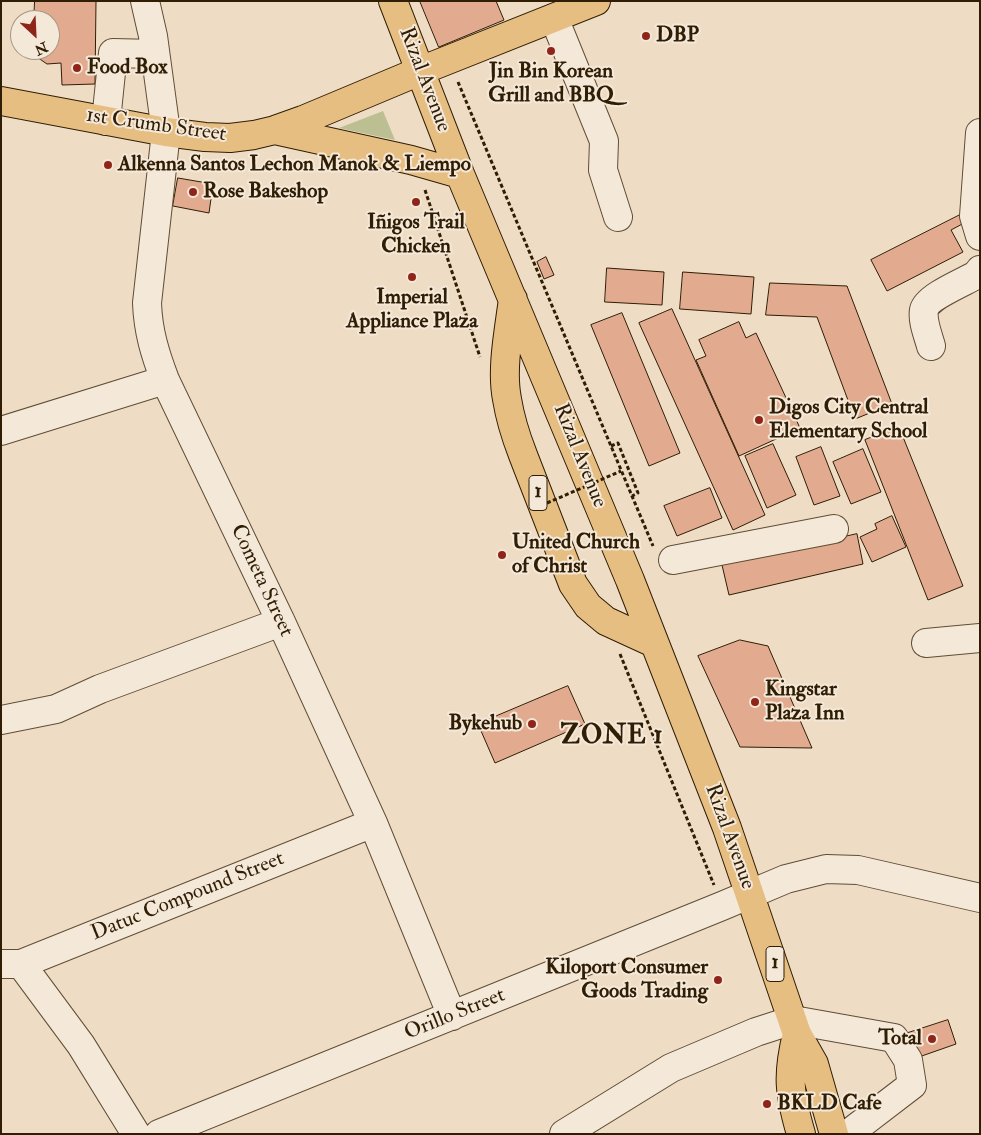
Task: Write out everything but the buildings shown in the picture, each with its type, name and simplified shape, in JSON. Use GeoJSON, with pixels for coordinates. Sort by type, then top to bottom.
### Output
{"type":"FeatureCollection","features":[{"type":"Feature","properties":{"kind":"main road","name":"Rizal Avenue"},"geometry":{"type":"LineString","coordinates":[[393,1],[460,174],[630,580],[727,828],[795,1027],[814,1064],[834,1134]]}},
{"type":"Feature","properties":{"kind":"main road","name":"1st Crumb Street"},"geometry":{"type":"LineString","coordinates":[[1,100],[166,132],[230,138],[275,130],[449,60],[563,10],[596,1]]}},
{"type":"Feature","properties":{"kind":"main road"},"geometry":{"type":"LineString","coordinates":[[275,130],[411,160],[460,174]]}},
{"type":"Feature","properties":{"kind":"main road","name":"Rizal Avenue"},"geometry":{"type":"LineString","coordinates":[[513,298],[506,364],[506,398],[515,433],[574,584],[588,606],[606,621],[654,643]]}},
{"type":"Feature","properties":{"kind":"main road"},"geometry":{"type":"LineString","coordinates":[[795,1027],[790,1090],[801,1134]]}},
{"type":"Feature","properties":{"kind":"street","name":"Cometa Street"},"geometry":{"type":"LineString","coordinates":[[145,1],[153,36],[166,132],[147,303],[153,349],[165,380],[281,622],[373,823],[452,1016]]}},
{"type":"Feature","properties":{"kind":"street"},"geometry":{"type":"LineString","coordinates":[[563,10],[604,141],[604,170],[618,217]]}},
{"type":"Feature","properties":{"kind":"street"},"geometry":{"type":"LineString","coordinates":[[106,121],[112,53],[155,54]]}},
{"type":"Feature","properties":{"kind":"street"},"geometry":{"type":"LineString","coordinates":[[980,133],[974,216],[980,236]]}},
{"type":"Feature","properties":{"kind":"street"},"geometry":{"type":"LineString","coordinates":[[931,346],[924,308],[931,299],[976,275],[980,270]]}},
{"type":"Feature","properties":{"kind":"street"},"geometry":{"type":"LineString","coordinates":[[1,431],[165,380]]}},
{"type":"Feature","properties":{"kind":"street"},"geometry":{"type":"LineString","coordinates":[[663,554],[834,529]]}},
{"type":"Feature","properties":{"kind":"street"},"geometry":{"type":"LineString","coordinates":[[1,720],[56,709],[100,689],[281,622]]}},
{"type":"Feature","properties":{"kind":"street"},"geometry":{"type":"LineString","coordinates":[[926,643],[980,638]]}},
{"type":"Feature","properties":{"kind":"street","name":"Datuc Compound Street"},"geometry":{"type":"LineString","coordinates":[[11,964],[373,823]]}},
{"type":"Feature","properties":{"kind":"street","name":"Orillo Street"},"geometry":{"type":"LineString","coordinates":[[159,1134],[750,895],[786,878],[826,869],[858,870],[980,898]]}},
{"type":"Feature","properties":{"kind":"street"},"geometry":{"type":"LineString","coordinates":[[11,964],[81,1045],[136,1134]]}},
{"type":"Feature","properties":{"kind":"street"},"geometry":{"type":"LineString","coordinates":[[564,1134],[671,1068],[706,1052],[795,1027],[894,1038],[908,1060],[912,1085],[848,1134]]}},
{"type":"Feature","properties":{"kind":"path"},"geometry":{"type":"LineString","coordinates":[[449,60],[621,471],[663,554]]}},
{"type":"Feature","properties":{"kind":"path"},"geometry":{"type":"LineString","coordinates":[[411,160],[423,184],[480,359]]}},
{"type":"Feature","properties":{"kind":"path"},"geometry":{"type":"LineString","coordinates":[[611,446],[618,444],[632,477],[638,493],[632,496]]}},
{"type":"Feature","properties":{"kind":"path"},"geometry":{"type":"LineString","coordinates":[[547,503],[621,471]]}},
{"type":"Feature","properties":{"kind":"path"},"geometry":{"type":"LineString","coordinates":[[606,621],[722,906]]}},
{"type":"Feature","properties":{"kind":"green space"},"geometry":{"type":"Polygon","coordinates":[[[383,111],[395,140],[339,128],[383,111]]]}},
{"type":"Feature","properties":{"kind":"place","name":"DBP"},"geometry":{"type":"Point","coordinates":[646,36]}},
{"type":"Feature","properties":{"kind":"place","name":"Jin Bin Korean Grill and BBQ"},"geometry":{"type":"Point","coordinates":[551,51]}},
{"type":"Feature","properties":{"kind":"place","name":"Food Box"},"geometry":{"type":"Point","coordinates":[77,68]}},
{"type":"Feature","properties":{"kind":"place","name":"Alkenna Santos Lechon Manok & Liempo"},"geometry":{"type":"Point","coordinates":[108,165]}},
{"type":"Feature","properties":{"kind":"place","name":"Rose Bakeshop"},"geometry":{"type":"Point","coordinates":[193,192]}},
{"type":"Feature","properties":{"kind":"place","name":"Iñigos Trail Chicken"},"geometry":{"type":"Point","coordinates":[416,202]}},
{"type":"Feature","properties":{"kind":"place","name":"Imperial Appliance Plaza"},"geometry":{"type":"Point","coordinates":[412,277]}},
{"type":"Feature","properties":{"kind":"place","name":"Digos City Central Elementary School"},"geometry":{"type":"Point","coordinates":[759,420]}},
{"type":"Feature","properties":{"kind":"place","name":"United Church of Christ"},"geometry":{"type":"Point","coordinates":[502,555]}},
{"type":"Feature","properties":{"kind":"place","name":"Kingstar Plaza Inn"},"geometry":{"type":"Point","coordinates":[755,702]}},
{"type":"Feature","properties":{"kind":"place","name":"Bykehub"},"geometry":{"type":"Point","coordinates":[532,724]}},
{"type":"Feature","properties":{"kind":"place","name":"Kiloport Consumer Goods Trading"},"geometry":{"type":"Point","coordinates":[718,980]}},
{"type":"Feature","properties":{"kind":"place","name":"Total"},"geometry":{"type":"Point","coordinates":[932,1039]}},
{"type":"Feature","properties":{"kind":"place","name":"BKLD Cafe"},"geometry":{"type":"Point","coordinates":[767,1104]}},
{"type":"Feature","properties":{"kind":"district","name":"ZONE 1"},"geometry":{"type":"Point","coordinates":[612,737]}}]}
